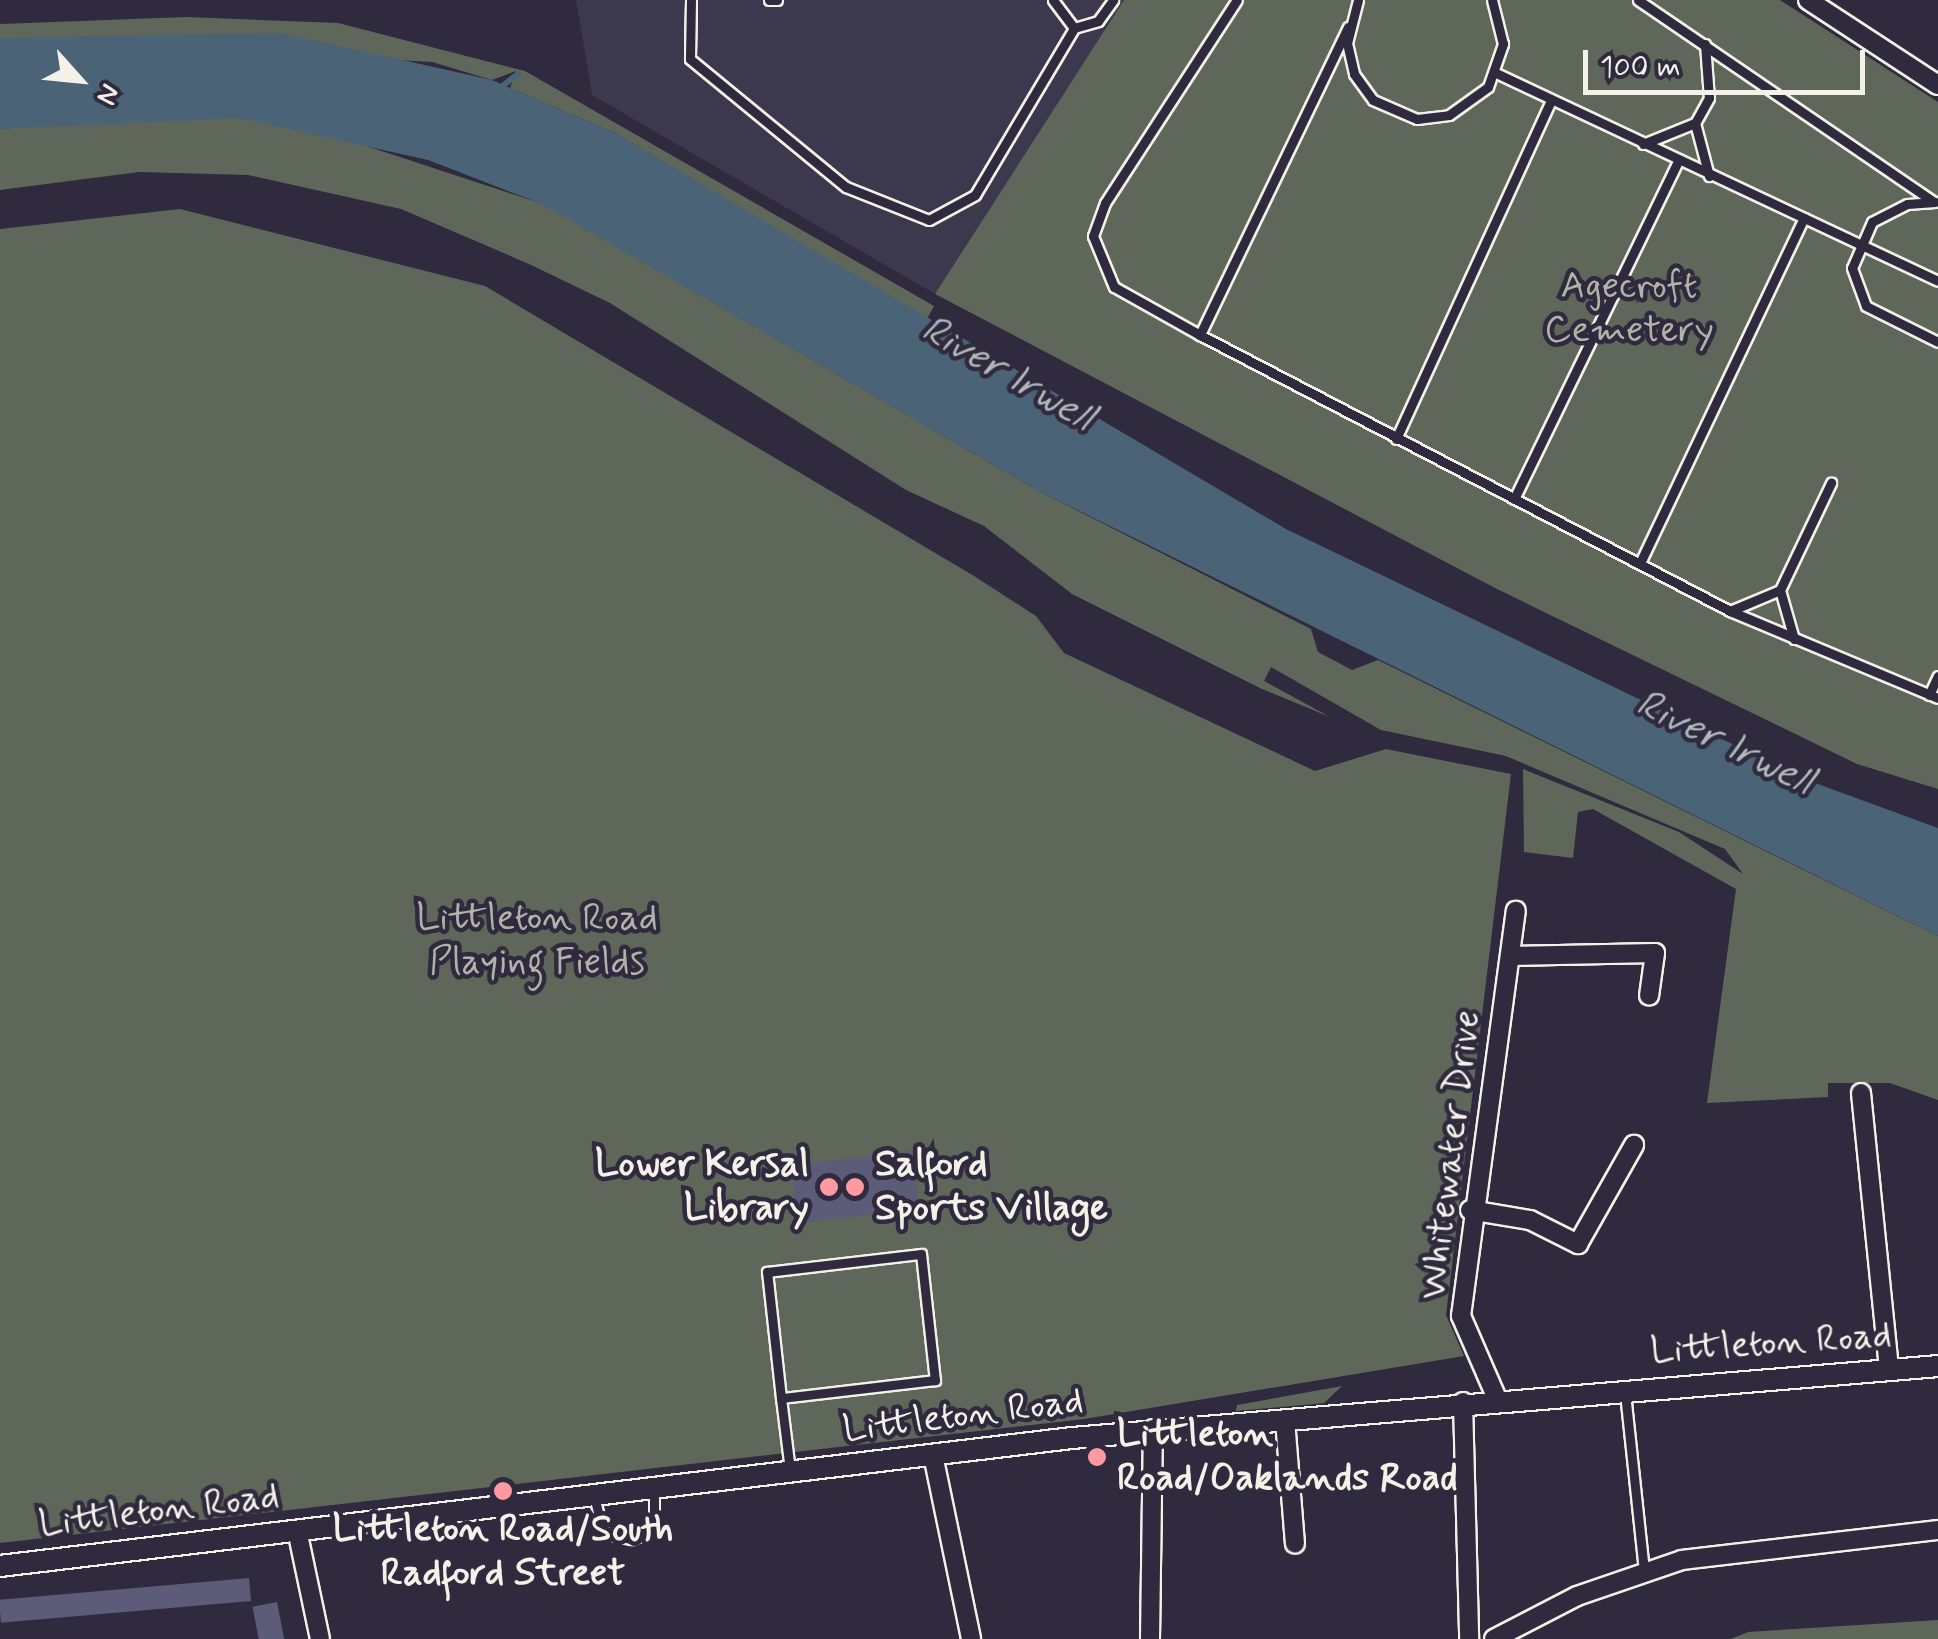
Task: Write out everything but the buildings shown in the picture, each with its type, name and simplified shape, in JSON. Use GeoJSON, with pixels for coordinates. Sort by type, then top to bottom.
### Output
{"type":"FeatureCollection","features":[{"type":"Feature","properties":{"kind":"street"},"geometry":{"type":"LineString","coordinates":[[1808,0],[1938,86]]}},
{"type":"Feature","properties":{"kind":"street","name":"Whitewater Drive"},"geometry":{"type":"LineString","coordinates":[[1498,1401],[1461,1316],[1470,1210],[1516,911]]}},
{"type":"Feature","properties":{"kind":"street"},"geometry":{"type":"LineString","coordinates":[[1510,956],[1655,954],[1649,996]]}},
{"type":"Feature","properties":{"kind":"street"},"geometry":{"type":"LineString","coordinates":[[1861,1093],[1888,1370]]}},
{"type":"Feature","properties":{"kind":"street"},"geometry":{"type":"LineString","coordinates":[[1470,1210],[1530,1220],[1578,1244],[1634,1145]]}},
{"type":"Feature","properties":{"kind":"street","name":"Littleton Road"},"geometry":{"type":"LineString","coordinates":[[0,1566],[1153,1430],[1938,1366]]}},
{"type":"Feature","properties":{"kind":"street"},"geometry":{"type":"LineString","coordinates":[[1463,1402],[1469,1639]]}},
{"type":"Feature","properties":{"kind":"street"},"geometry":{"type":"LineString","coordinates":[[1284,1420],[1295,1544]]}},
{"type":"Feature","properties":{"kind":"street"},"geometry":{"type":"LineString","coordinates":[[1150,1639],[1153,1430]]}},
{"type":"Feature","properties":{"kind":"street"},"geometry":{"type":"LineString","coordinates":[[934,1454],[971,1639]]}},
{"type":"Feature","properties":{"kind":"street"},"geometry":{"type":"LineString","coordinates":[[297,1530],[320,1639]]}},
{"type":"Feature","properties":{"kind":"street"},"geometry":{"type":"LineString","coordinates":[[1494,1639],[1644,1570],[1720,1551],[1938,1530]]}},
{"type":"Feature","properties":{"kind":"lane"},"geometry":{"type":"LineString","coordinates":[[691,0],[690,59],[704,72],[846,187],[930,220],[975,195],[1074,28],[1098,21],[1113,0]]}},
{"type":"Feature","properties":{"kind":"lane"},"geometry":{"type":"LineString","coordinates":[[769,0],[777,0]]}},
{"type":"Feature","properties":{"kind":"lane"},"geometry":{"type":"LineString","coordinates":[[1052,0],[1074,28]]}},
{"type":"Feature","properties":{"kind":"lane"},"geometry":{"type":"LineString","coordinates":[[1236,0],[1104,203],[1093,236],[1114,287],[1730,611],[1934,696],[1938,676]]}},
{"type":"Feature","properties":{"kind":"lane"},"geometry":{"type":"LineString","coordinates":[[1200,335],[1358,0]]}},
{"type":"Feature","properties":{"kind":"lane"},"geometry":{"type":"LineString","coordinates":[[1348,27],[1362,88],[1402,116],[1449,116],[1496,73],[1503,44],[1492,0]]}},
{"type":"Feature","properties":{"kind":"lane"},"geometry":{"type":"LineString","coordinates":[[1638,0],[1936,202]]}},
{"type":"Feature","properties":{"kind":"lane"},"geometry":{"type":"LineString","coordinates":[[1643,144],[1695,123],[1709,98],[1705,44]]}},
{"type":"Feature","properties":{"kind":"lane"},"geometry":{"type":"LineString","coordinates":[[1496,73],[1938,281]]}},
{"type":"Feature","properties":{"kind":"lane"},"geometry":{"type":"LineString","coordinates":[[1396,438],[1552,100]]}},
{"type":"Feature","properties":{"kind":"lane"},"geometry":{"type":"LineString","coordinates":[[1695,123],[1709,176]]}},
{"type":"Feature","properties":{"kind":"lane"},"geometry":{"type":"LineString","coordinates":[[1514,500],[1678,161]]}},
{"type":"Feature","properties":{"kind":"lane"},"geometry":{"type":"LineString","coordinates":[[1936,202],[1894,208],[1856,242],[1854,279],[1866,306],[1938,342]]}},
{"type":"Feature","properties":{"kind":"lane"},"geometry":{"type":"LineString","coordinates":[[1640,563],[1804,218]]}},
{"type":"Feature","properties":{"kind":"lane"},"geometry":{"type":"LineString","coordinates":[[1794,639],[1780,590],[1831,483]]}},
{"type":"Feature","properties":{"kind":"lane"},"geometry":{"type":"LineString","coordinates":[[1730,611],[1780,590]]}},
{"type":"Feature","properties":{"kind":"lane"},"geometry":{"type":"LineString","coordinates":[[781,1398],[936,1380],[922,1254],[767,1272],[781,1398],[791,1473]]}},
{"type":"Feature","properties":{"kind":"lane"},"geometry":{"type":"LineString","coordinates":[[1625,1390],[1644,1570]]}},
{"type":"Feature","properties":{"kind":"lane"},"geometry":{"type":"LineString","coordinates":[[594,1496],[603,1533],[632,1539],[654,1531],[654,1489]]}},
{"type":"Feature","properties":{"kind":"shaded area"},"geometry":{"type":"Polygon","coordinates":[[[576,0],[1124,0],[935,294],[592,95],[576,0]]]}},
{"type":"Feature","properties":{"kind":"green space","name":"Agecroft Cemetery"},"geometry":{"type":"Polygon","coordinates":[[[1124,0],[1780,0],[1938,102],[1938,789],[1857,764],[1497,589],[935,294],[1124,0]]]}},
{"type":"Feature","properties":{"kind":"green space"},"geometry":{"type":"Polygon","coordinates":[[[186,17],[338,23],[525,71],[934,306],[927,319],[615,133],[510,88],[516,71],[492,80],[432,62],[0,38],[0,24],[186,17]]]}},
{"type":"Feature","properties":{"kind":"green space"},"geometry":{"type":"Polygon","coordinates":[[[123,118],[240,118],[330,134],[543,204],[1037,490],[1311,629],[1318,652],[1352,670],[1378,660],[1938,936],[1938,1100],[1890,1083],[1828,1083],[1828,1097],[1707,1103],[1736,889],[1593,809],[1578,812],[1573,858],[1524,852],[1523,769],[1679,832],[1743,874],[1725,849],[1506,756],[1381,730],[1271,667],[1264,681],[1330,717],[1262,689],[1072,594],[984,526],[906,490],[610,303],[529,264],[401,209],[248,175],[139,172],[0,190],[0,129],[123,118]]]}},
{"type":"Feature","properties":{"kind":"green space","name":"Littleton Road Playing Fields"},"geometry":{"type":"Polygon","coordinates":[[[180,209],[485,286],[974,576],[1036,616],[1064,653],[1315,771],[1386,749],[1511,774],[1446,1315],[1464,1356],[1084,1419],[0,1543],[0,229],[180,209]]]}},
{"type":"Feature","properties":{"kind":"green space"},"geometry":{"type":"Polygon","coordinates":[[[1342,1386],[1324,1403],[1236,1411],[1237,1405],[1342,1386]]]}},
{"type":"Feature","properties":{"kind":"green space"},"geometry":{"type":"Polygon","coordinates":[[[1938,1620],[1938,1639],[1731,1639],[1748,1632],[1938,1620]]]}},
{"type":"Feature","properties":{"kind":"water","name":"River Irwell"},"geometry":{"type":"Polygon","coordinates":[[[281,33],[492,80],[615,133],[1286,529],[1807,780],[1938,828],[1938,936],[1037,490],[542,204],[428,160],[240,118],[0,129],[0,38],[281,33]]]}},
{"type":"Feature","properties":{"kind":"waterway"},"geometry":{"type":"LineString","coordinates":[[496,91],[518,74]]}},
{"type":"Feature","properties":{"kind":"place","name":"Lower Kersal Library"},"geometry":{"type":"Point","coordinates":[829,1187]}},
{"type":"Feature","properties":{"kind":"place","name":"Salford Sports Village"},"geometry":{"type":"Point","coordinates":[855,1187]}},
{"type":"Feature","properties":{"kind":"place","name":"Littleton Road/Oaklands Road"},"geometry":{"type":"Point","coordinates":[1097,1457]}},
{"type":"Feature","properties":{"kind":"place","name":"Littleton Road/South Radford Street"},"geometry":{"type":"Point","coordinates":[503,1491]}}]}
